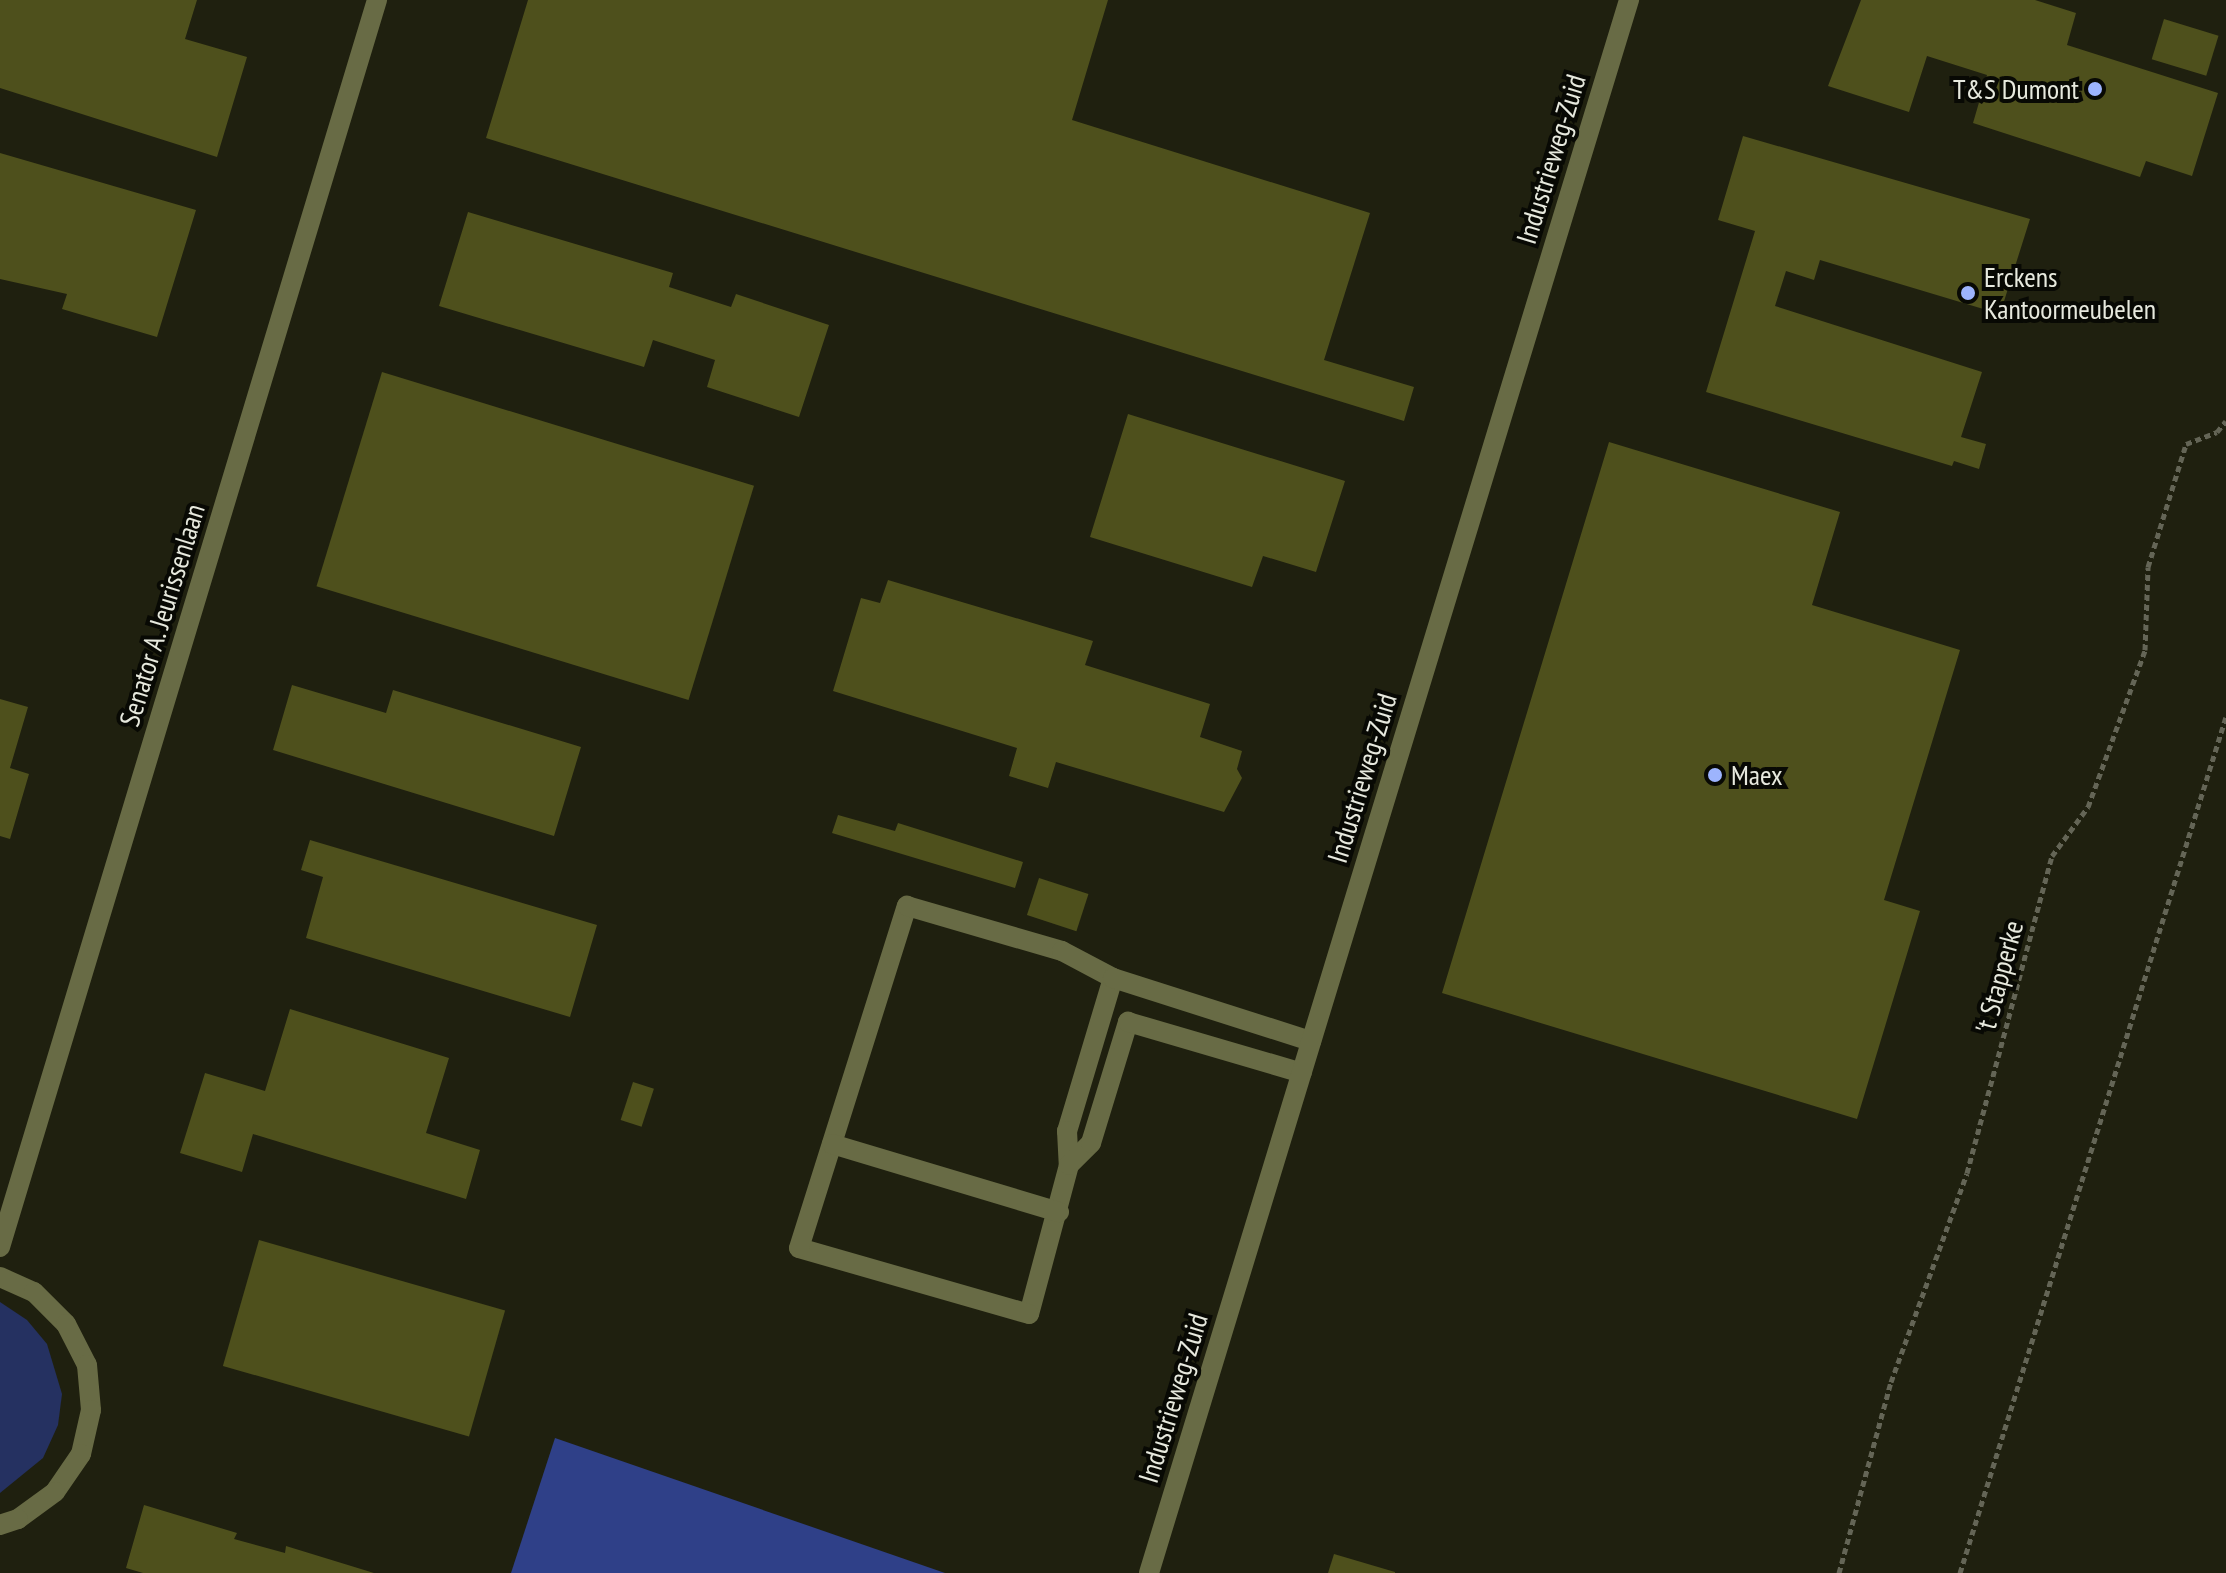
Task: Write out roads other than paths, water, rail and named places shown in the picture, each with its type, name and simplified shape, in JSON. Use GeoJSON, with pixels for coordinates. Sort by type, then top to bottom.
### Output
{"type":"FeatureCollection","features":[{"type":"Feature","properties":{"kind":"street","name":"Senator A. Jeurissenlaan"},"geometry":{"type":"LineString","coordinates":[[0,1247],[377,0]]}},
{"type":"Feature","properties":{"kind":"street","name":"Industrieweg-Zuid"},"geometry":{"type":"LineString","coordinates":[[1149,1573],[1629,0]]}},
{"type":"Feature","properties":{"kind":"street"},"geometry":{"type":"LineString","coordinates":[[1113,978],[1067,1131],[1069,1165],[1059,1212],[1029,1314],[799,1248],[907,906],[1062,951],[1113,978],[1311,1041]]}},
{"type":"Feature","properties":{"kind":"street"},"geometry":{"type":"LineString","coordinates":[[1069,1165],[1091,1143],[1128,1022],[1302,1073]]}},
{"type":"Feature","properties":{"kind":"street"},"geometry":{"type":"LineString","coordinates":[[832,1144],[1059,1212]]}},
{"type":"Feature","properties":{"kind":"street"},"geometry":{"type":"LineString","coordinates":[[0,1277],[34,1292],[66,1324],[87,1365],[91,1410],[81,1454],[55,1492],[18,1519],[0,1525]]}},
{"type":"Feature","properties":{"kind":"place","name":"T&S Dumont"},"geometry":{"type":"Point","coordinates":[2095,89]}},
{"type":"Feature","properties":{"kind":"place","name":"Erckens Kantoormeubelen"},"geometry":{"type":"Point","coordinates":[1968,293]}},
{"type":"Feature","properties":{"kind":"place","name":"Maex"},"geometry":{"type":"Point","coordinates":[1715,775]}}]}
